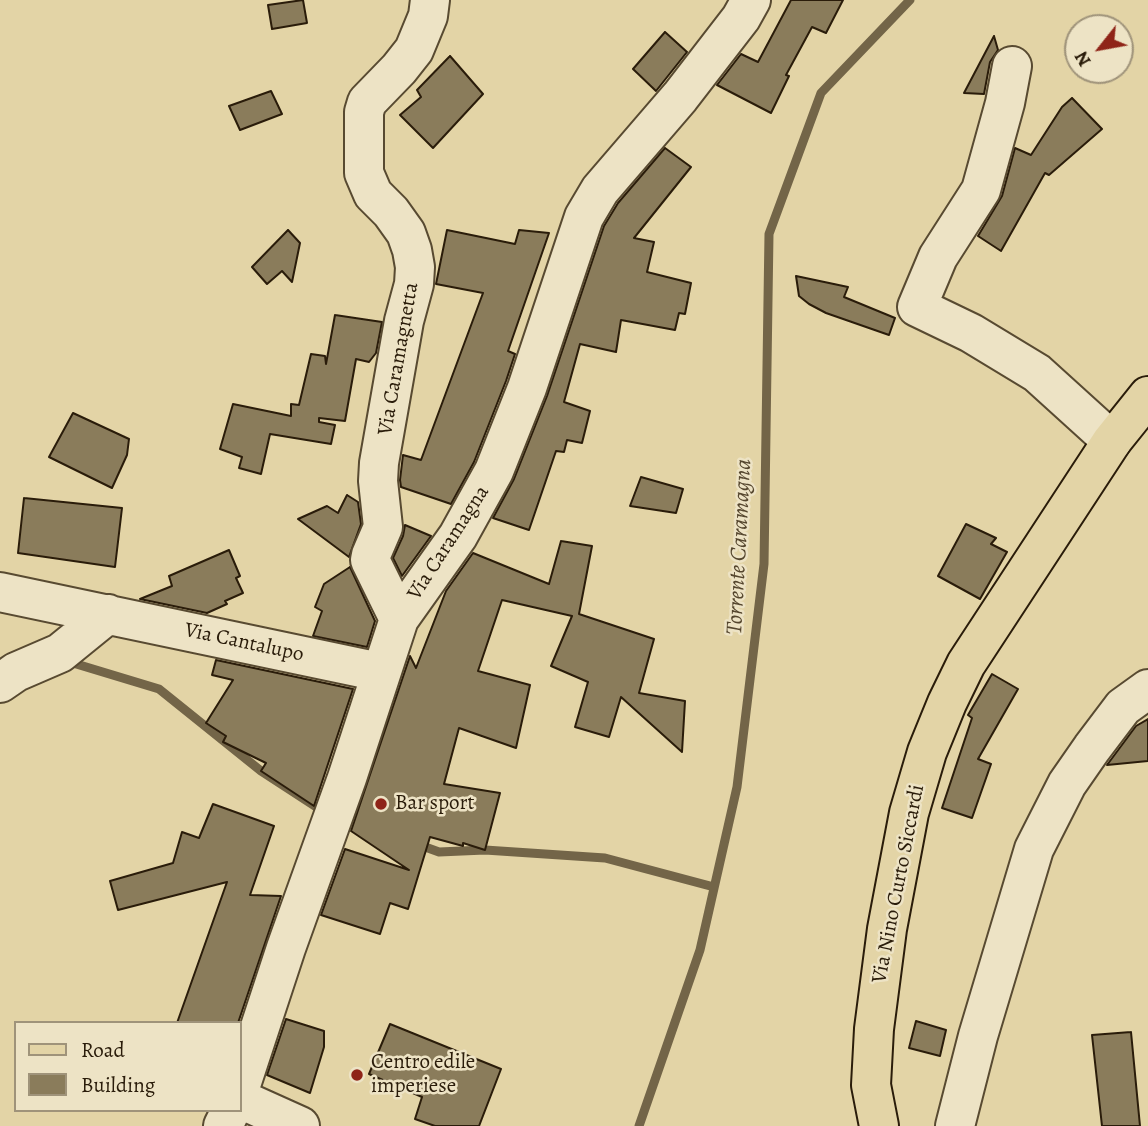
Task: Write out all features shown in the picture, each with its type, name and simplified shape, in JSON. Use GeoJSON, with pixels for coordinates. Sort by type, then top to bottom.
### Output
{"type":"FeatureCollection","features":[{"type":"Feature","properties":{"kind":"main road","name":"Via Nino Curto Siccardi"},"geometry":{"type":"LineString","coordinates":[[879,1126],[872,1085],[874,1029],[883,954],[909,813],[926,752],[966,664],[1112,441],[1148,396]]}},
{"type":"Feature","properties":{"kind":"street","name":"Via Caramagnetta"},"geometry":{"type":"LineString","coordinates":[[399,619],[370,561],[383,527],[378,481],[379,463],[415,267],[406,233],[391,212],[373,194],[368,184],[362,158],[364,112],[368,102],[414,50],[428,16],[430,0]]}},
{"type":"Feature","properties":{"kind":"street","name":"Via Caramagna"},"geometry":{"type":"LineString","coordinates":[[242,1082],[399,619],[458,536],[494,471],[527,388],[584,217],[600,190],[680,97],[741,18],[751,0]]}},
{"type":"Feature","properties":{"kind":"street"},"geometry":{"type":"LineString","coordinates":[[1012,66],[1005,103],[981,190],[938,257],[917,307],[971,333],[1037,373],[1112,441]]}},
{"type":"Feature","properties":{"kind":"street","name":"Via Cantalupo"},"geometry":{"type":"LineString","coordinates":[[0,592],[380,672]]}},
{"type":"Feature","properties":{"kind":"street"},"geometry":{"type":"LineString","coordinates":[[0,683],[16,672],[60,653],[108,614]]}},
{"type":"Feature","properties":{"kind":"street"},"geometry":{"type":"LineString","coordinates":[[955,1126],[978,1036],[1034,849],[1067,784],[1092,748],[1123,707],[1148,689]]}},
{"type":"Feature","properties":{"kind":"street"},"geometry":{"type":"LineString","coordinates":[[242,1100],[300,1126]]}},
{"type":"Feature","properties":{"kind":"building"},"geometry":{"type":"Polygon","coordinates":[[[303,0],[307,23],[272,29],[268,5],[303,0]]]}},
{"type":"Feature","properties":{"kind":"building"},"geometry":{"type":"Polygon","coordinates":[[[791,0],[843,0],[826,33],[812,27],[786,75],[789,76],[771,113],[717,85],[741,54],[758,62],[791,0]]]}},
{"type":"Feature","properties":{"kind":"building"},"geometry":{"type":"Polygon","coordinates":[[[665,32],[687,52],[656,91],[633,69],[665,32]]]}},
{"type":"Feature","properties":{"kind":"building"},"geometry":{"type":"Polygon","coordinates":[[[994,36],[998,50],[990,62],[984,94],[964,93],[994,36]]]}},
{"type":"Feature","properties":{"kind":"building"},"geometry":{"type":"Polygon","coordinates":[[[450,56],[483,94],[433,148],[400,115],[421,97],[417,90],[450,56]]]}},
{"type":"Feature","properties":{"kind":"building"},"geometry":{"type":"Polygon","coordinates":[[[271,91],[282,114],[240,130],[229,106],[271,91]]]}},
{"type":"Feature","properties":{"kind":"building"},"geometry":{"type":"Polygon","coordinates":[[[1072,98],[1102,129],[1049,175],[1045,173],[1001,251],[978,236],[1002,196],[1015,148],[1031,155],[1062,107],[1072,98]]]}},
{"type":"Feature","properties":{"kind":"building"},"geometry":{"type":"Polygon","coordinates":[[[665,148],[691,167],[634,238],[654,242],[647,272],[691,283],[685,314],[679,313],[675,330],[621,320],[616,352],[580,344],[564,402],[590,411],[582,443],[567,440],[564,452],[556,451],[529,530],[493,518],[514,479],[547,396],[604,226],[618,203],[665,148]]]}},
{"type":"Feature","properties":{"kind":"building"},"geometry":{"type":"Polygon","coordinates":[[[288,230],[300,243],[292,282],[282,271],[267,284],[252,267],[288,230]]]}},
{"type":"Feature","properties":{"kind":"building"},"geometry":{"type":"Polygon","coordinates":[[[447,230],[515,244],[519,230],[549,233],[508,351],[515,354],[506,381],[474,462],[451,504],[401,487],[400,480],[403,455],[421,460],[483,293],[436,284],[447,230]]]}},
{"type":"Feature","properties":{"kind":"building"},"geometry":{"type":"Polygon","coordinates":[[[796,276],[848,287],[844,297],[895,318],[889,335],[826,313],[809,304],[799,296],[796,276]]]}},
{"type":"Feature","properties":{"kind":"building"},"geometry":{"type":"Polygon","coordinates":[[[335,315],[382,322],[376,353],[369,362],[356,359],[345,421],[319,418],[319,422],[335,425],[331,444],[270,434],[261,474],[239,468],[242,457],[220,449],[233,404],[291,416],[291,404],[299,405],[311,354],[325,356],[326,364],[335,315]]]}},
{"type":"Feature","properties":{"kind":"building"},"geometry":{"type":"Polygon","coordinates":[[[73,413],[129,439],[127,455],[112,488],[49,457],[73,413]]]}},
{"type":"Feature","properties":{"kind":"building"},"geometry":{"type":"Polygon","coordinates":[[[641,477],[683,489],[676,513],[630,506],[641,477]]]}},
{"type":"Feature","properties":{"kind":"building"},"geometry":{"type":"Polygon","coordinates":[[[347,495],[358,502],[361,524],[349,557],[298,519],[327,506],[338,513],[347,495]]]}},
{"type":"Feature","properties":{"kind":"building"},"geometry":{"type":"Polygon","coordinates":[[[24,498],[122,508],[115,567],[18,553],[24,498]]]}},
{"type":"Feature","properties":{"kind":"building"},"geometry":{"type":"Polygon","coordinates":[[[966,524],[996,538],[991,544],[1007,552],[980,599],[938,576],[966,524]]]}},
{"type":"Feature","properties":{"kind":"building"},"geometry":{"type":"Polygon","coordinates":[[[405,525],[431,536],[402,576],[393,558],[405,525]]]}},
{"type":"Feature","properties":{"kind":"building"},"geometry":{"type":"Polygon","coordinates":[[[561,541],[592,546],[579,614],[654,639],[639,693],[685,701],[682,752],[621,697],[609,737],[575,727],[588,682],[551,666],[572,616],[502,600],[478,671],[530,685],[516,748],[459,728],[444,784],[500,793],[485,850],[430,837],[408,909],[390,903],[380,934],[321,915],[345,849],[409,870],[351,831],[410,656],[416,668],[446,591],[473,553],[549,584],[561,541]]]}},
{"type":"Feature","properties":{"kind":"building"},"geometry":{"type":"Polygon","coordinates":[[[229,550],[240,576],[236,578],[243,593],[225,601],[227,604],[207,613],[140,599],[172,586],[169,576],[229,550]]]}},
{"type":"Feature","properties":{"kind":"building"},"geometry":{"type":"Polygon","coordinates":[[[350,567],[375,621],[367,647],[313,636],[322,611],[315,607],[324,584],[350,567]]]}},
{"type":"Feature","properties":{"kind":"building"},"geometry":{"type":"Polygon","coordinates":[[[216,660],[353,689],[314,806],[261,771],[266,763],[223,742],[226,736],[206,723],[233,680],[212,675],[216,660]]]}},
{"type":"Feature","properties":{"kind":"building"},"geometry":{"type":"Polygon","coordinates":[[[992,674],[1018,689],[978,759],[991,764],[972,818],[942,808],[972,718],[968,715],[992,674]]]}},
{"type":"Feature","properties":{"kind":"building"},"geometry":{"type":"Polygon","coordinates":[[[1148,719],[1148,761],[1107,765],[1136,726],[1148,719]]]}},
{"type":"Feature","properties":{"kind":"building"},"geometry":{"type":"Polygon","coordinates":[[[213,804],[274,826],[250,895],[281,896],[239,1021],[178,1021],[227,882],[118,910],[110,881],[173,863],[182,832],[199,838],[213,804]]]}},
{"type":"Feature","properties":{"kind":"building"},"geometry":{"type":"Polygon","coordinates":[[[286,1019],[324,1031],[324,1047],[310,1093],[267,1075],[286,1019]]]}},
{"type":"Feature","properties":{"kind":"building"},"geometry":{"type":"Polygon","coordinates":[[[916,1021],[946,1030],[940,1056],[909,1048],[916,1021]]]}},
{"type":"Feature","properties":{"kind":"building"},"geometry":{"type":"Polygon","coordinates":[[[390,1024],[501,1069],[479,1126],[435,1126],[415,1119],[422,1097],[369,1074],[390,1024]]]}},
{"type":"Feature","properties":{"kind":"building"},"geometry":{"type":"Polygon","coordinates":[[[1131,1032],[1140,1126],[1102,1126],[1092,1035],[1131,1032]]]}},
{"type":"Feature","properties":{"kind":"waterway","name":"Torrente Caramagna"},"geometry":{"type":"LineString","coordinates":[[639,1126],[700,950],[737,787],[764,564],[769,234],[821,93],[910,0]]}},
{"type":"Feature","properties":{"kind":"waterway"},"geometry":{"type":"LineString","coordinates":[[65,664],[73,663],[159,689],[261,771],[324,812]]}},
{"type":"Feature","properties":{"kind":"waterway"},"geometry":{"type":"LineString","coordinates":[[417,844],[439,852],[485,850],[605,858],[714,887]]}},
{"type":"Feature","properties":{"kind":"place","name":"Bar sport"},"geometry":{"type":"Point","coordinates":[381,804]}},
{"type":"Feature","properties":{"kind":"place","name":"Centro edile imperiese"},"geometry":{"type":"Point","coordinates":[357,1075]}}]}
